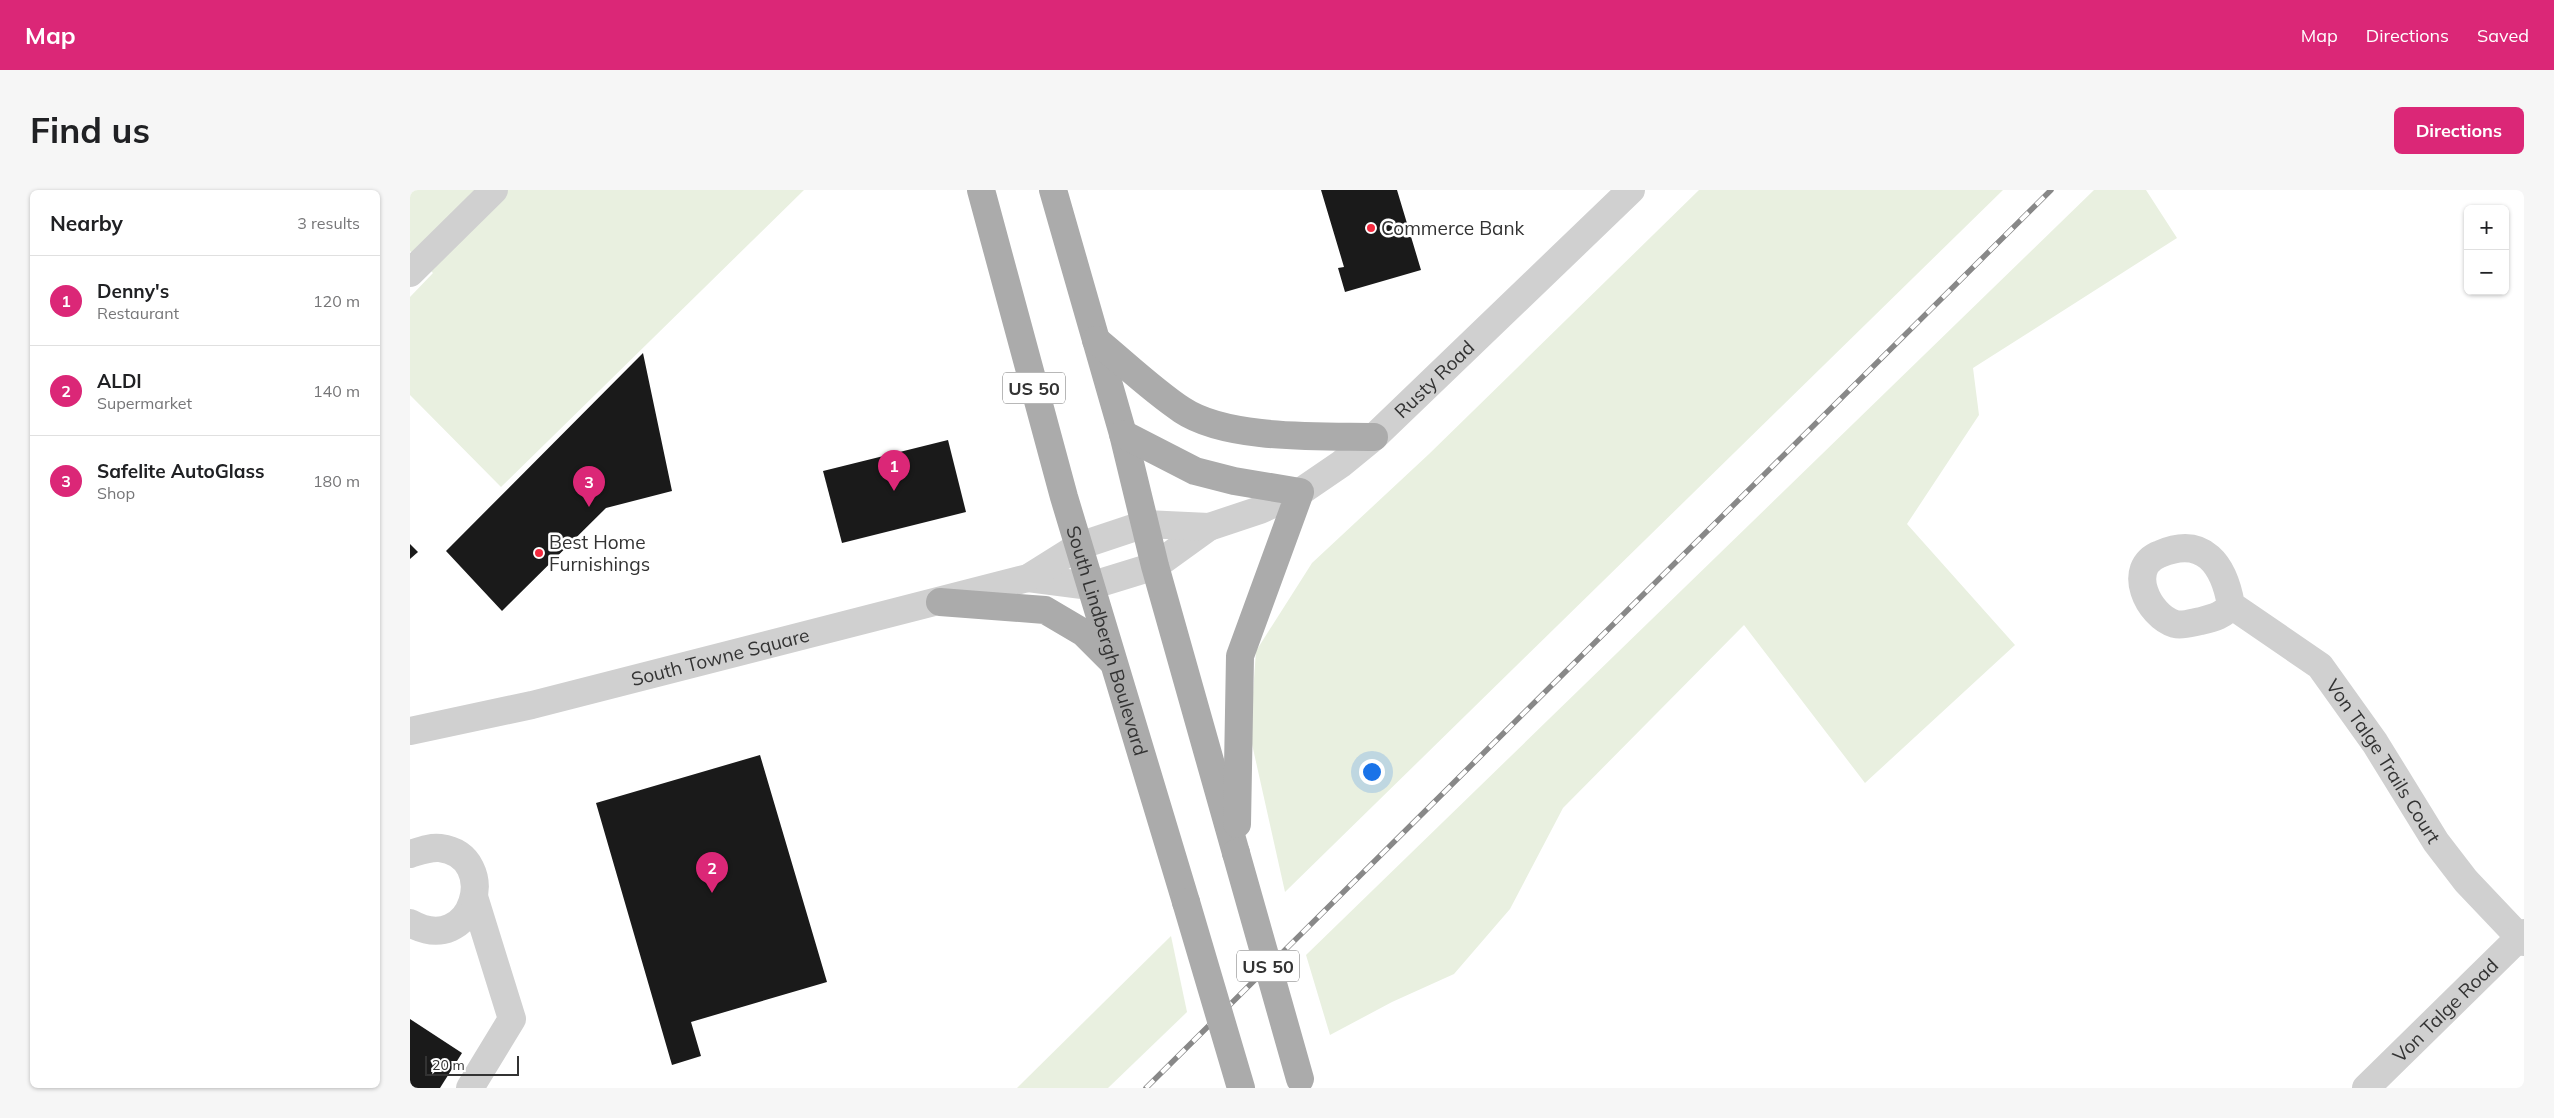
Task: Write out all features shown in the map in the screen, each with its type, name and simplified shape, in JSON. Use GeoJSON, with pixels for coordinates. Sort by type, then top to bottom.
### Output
{"type":"FeatureCollection","features":[{"type":"Feature","properties":{"kind":"main road","name":"South Lindbergh Boulevard"},"geometry":{"type":"LineString","coordinates":[[981,190],[1078,546],[1186,902],[1240,1088]]}},
{"type":"Feature","properties":{"kind":"main road","name":"US 50"},"geometry":{"type":"LineString","coordinates":[[1053,190],[1123,434],[1155,566],[1302,1084]]}},
{"type":"Feature","properties":{"kind":"main road"},"geometry":{"type":"LineString","coordinates":[[1096,340],[1184,411],[1230,429],[1294,435],[1374,437]]}},
{"type":"Feature","properties":{"kind":"main road"},"geometry":{"type":"LineString","coordinates":[[1123,434],[1195,471],[1234,481],[1300,492],[1240,656],[1236,853]]}},
{"type":"Feature","properties":{"kind":"main road"},"geometry":{"type":"LineString","coordinates":[[940,602],[1045,610],[1084,633],[1114,663]]}},
{"type":"Feature","properties":{"kind":"street"},"geometry":{"type":"LineString","coordinates":[[410,273],[494,190]]}},
{"type":"Feature","properties":{"kind":"street","name":"Rusty Road"},"geometry":{"type":"LineString","coordinates":[[1090,586],[1155,566],[1209,527],[1260,510],[1300,492],[1341,464],[1374,437],[1632,190]]}},
{"type":"Feature","properties":{"kind":"street","name":"South Towne Square"},"geometry":{"type":"LineString","coordinates":[[410,731],[532,705],[1028,578],[1078,546],[1145,524]]}},
{"type":"Feature","properties":{"kind":"street","name":"Rusty Road"},"geometry":{"type":"LineString","coordinates":[[1145,524],[1209,527]]}},
{"type":"Feature","properties":{"kind":"street","name":"South Towne Square"},"geometry":{"type":"LineString","coordinates":[[1028,578],[1090,586]]}},
{"type":"Feature","properties":{"kind":"street","name":"Von Talge Trails Court"},"geometry":{"type":"LineString","coordinates":[[2231,605],[2320,666],[2375,744],[2436,842],[2466,880],[2523,938]]}},
{"type":"Feature","properties":{"kind":"street"},"geometry":{"type":"LineString","coordinates":[[410,854],[427,848],[440,848],[454,853],[465,861],[472,873],[476,886],[475,900],[469,913],[447,929],[433,931],[410,923]]}},
{"type":"Feature","properties":{"kind":"street"},"geometry":{"type":"LineString","coordinates":[[470,1088],[512,1019],[475,900]]}},
{"type":"Feature","properties":{"kind":"street","name":"Von Talge Road"},"geometry":{"type":"LineString","coordinates":[[2366,1088],[2523,938]]}},
{"type":"Feature","properties":{"kind":"green space"},"geometry":{"type":"Polygon","coordinates":[[[410,190],[804,190],[501,487],[410,395],[410,297],[433,273],[410,251],[410,190]]]}},
{"type":"Feature","properties":{"kind":"green space"},"geometry":{"type":"Polygon","coordinates":[[[1699,190],[2003,190],[1285,892],[1250,735],[1256,651],[1312,563],[1429,454],[1699,190]]]}},
{"type":"Feature","properties":{"kind":"green space"},"geometry":{"type":"Polygon","coordinates":[[[2094,190],[2146,190],[2177,238],[1973,368],[1979,415],[1907,524],[2015,645],[1865,783],[1744,625],[1563,808],[1510,909],[1454,974],[1392,1002],[1330,1035],[1306,955],[2094,190]]]}},
{"type":"Feature","properties":{"kind":"green space"},"geometry":{"type":"Polygon","coordinates":[[[1171,936],[1187,1012],[1108,1088],[1017,1088],[1171,936]]]}},
{"type":"Feature","properties":{"kind":"building","name":"Commerce Bank"},"geometry":{"type":"Polygon","coordinates":[[[1321,190],[1397,190],[1421,270],[1345,292],[1338,268],[1344,267],[1321,190]]]}},
{"type":"Feature","properties":{"kind":"building"},"geometry":{"type":"Polygon","coordinates":[[[643,353],[672,491],[606,508],[502,611],[446,551],[643,353]]]}},
{"type":"Feature","properties":{"kind":"building"},"geometry":{"type":"Polygon","coordinates":[[[948,440],[966,512],[842,543],[823,471],[948,440]]]}},
{"type":"Feature","properties":{"kind":"building"},"geometry":{"type":"Polygon","coordinates":[[[410,544],[418,552],[410,559],[410,544]]]}},
{"type":"Feature","properties":{"kind":"building"},"geometry":{"type":"Polygon","coordinates":[[[760,755],[827,982],[691,1022],[701,1056],[672,1065],[596,803],[760,755]]]}},
{"type":"Feature","properties":{"kind":"building"},"geometry":{"type":"Polygon","coordinates":[[[410,1019],[462,1053],[440,1088],[410,1088],[410,1019]]]}},
{"type":"Feature","properties":{"kind":"railway"},"geometry":{"type":"LineString","coordinates":[[1146,1088],[2051,190]]}},
{"type":"Feature","properties":{"kind":"place","name":"Commerce Bank"},"geometry":{"type":"Point","coordinates":[1371,228]}},
{"type":"Feature","properties":{"kind":"place","name":"Denny's"},"geometry":{"type":"Point","coordinates":[894,491]}},
{"type":"Feature","properties":{"kind":"place","name":"Safelite AutoGlass"},"geometry":{"type":"Point","coordinates":[589,507]}},
{"type":"Feature","properties":{"kind":"place","name":"Best Home Furnishings"},"geometry":{"type":"Point","coordinates":[539,553]}},
{"type":"Feature","properties":{"kind":"place","name":"ALDI"},"geometry":{"type":"Point","coordinates":[712,893]}}]}
